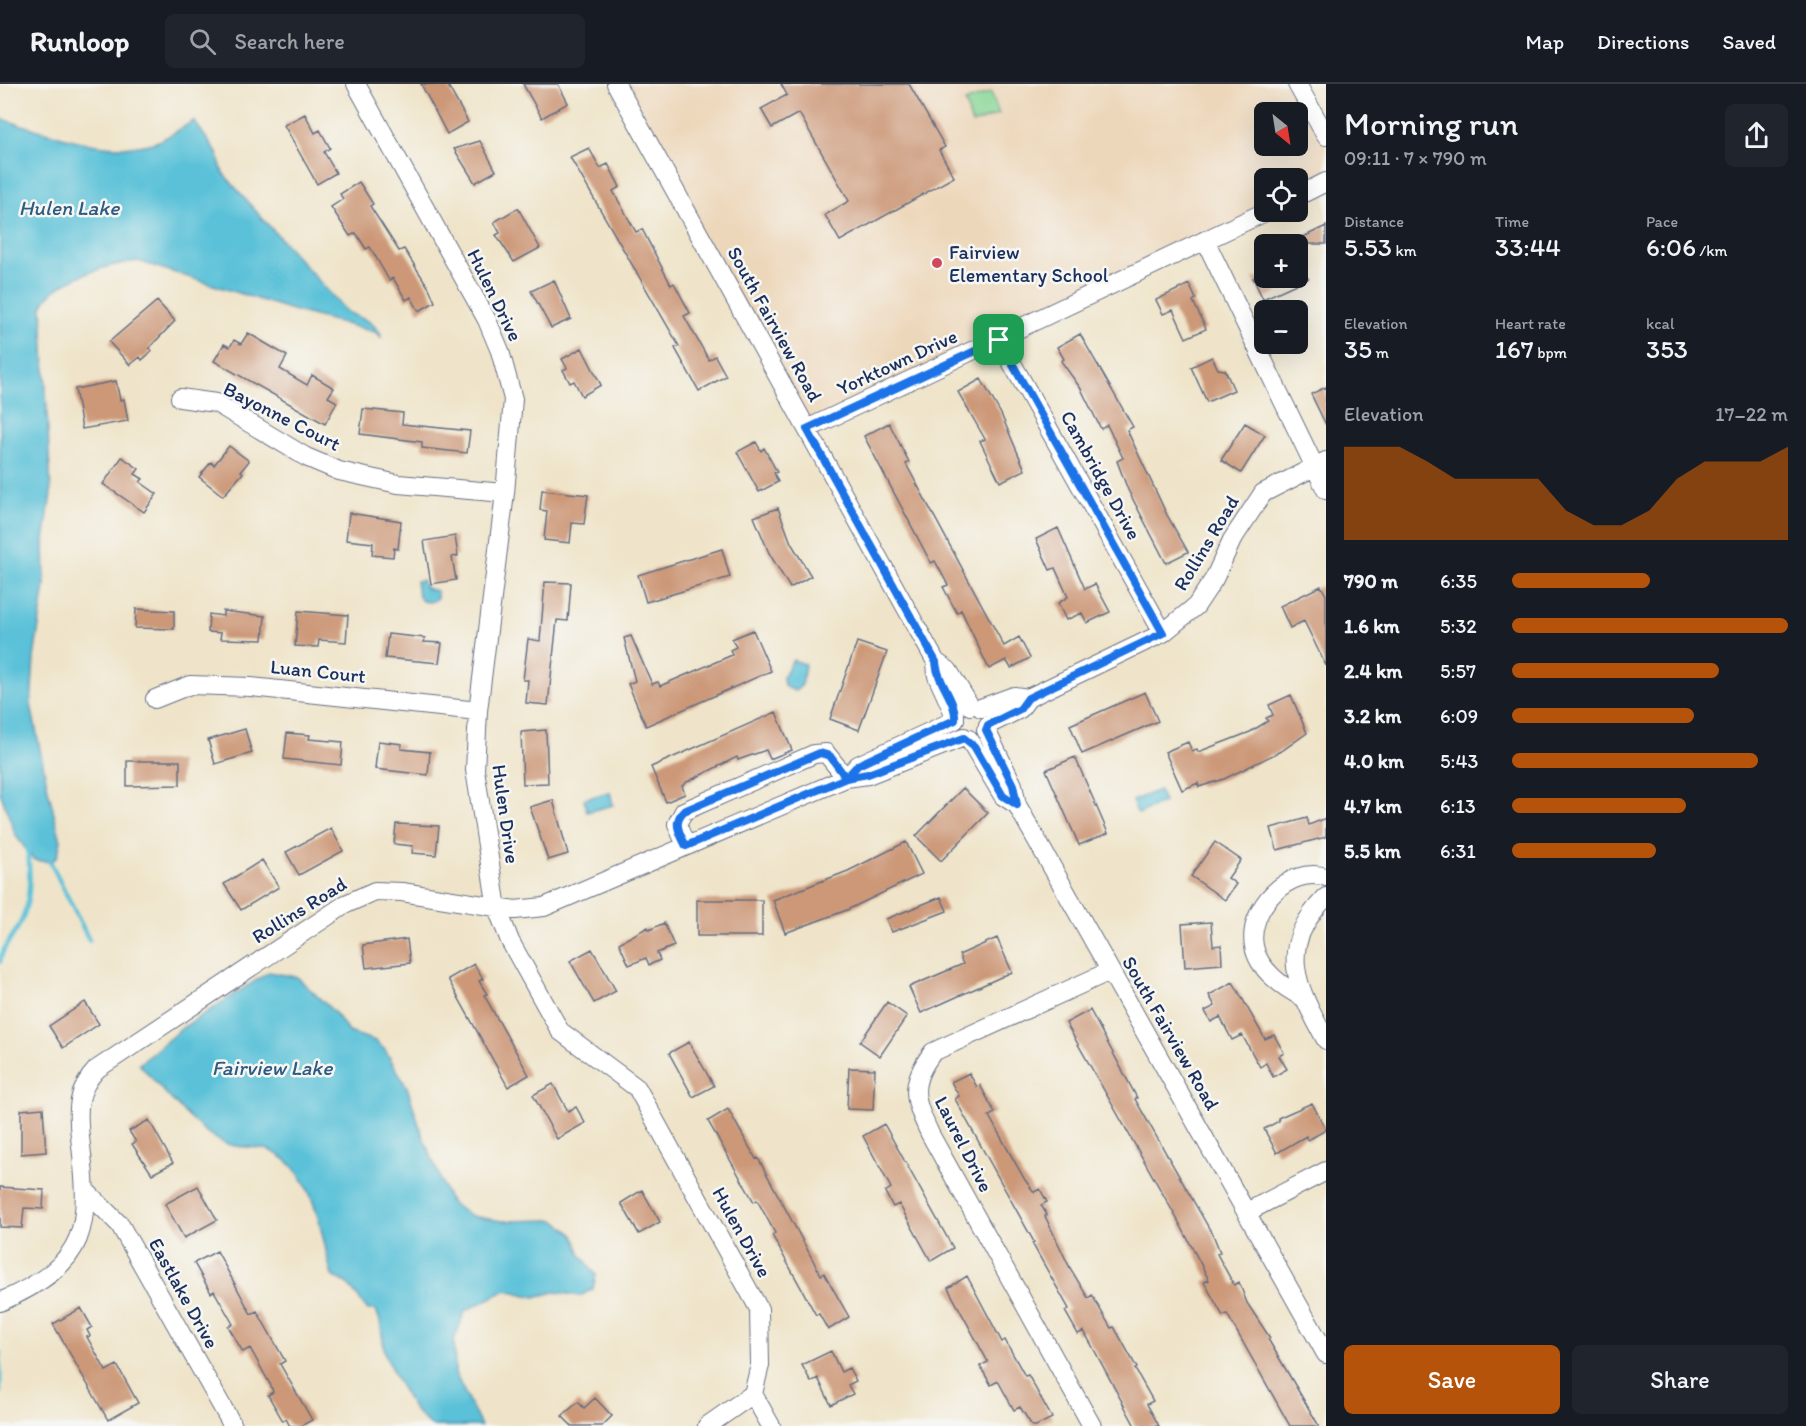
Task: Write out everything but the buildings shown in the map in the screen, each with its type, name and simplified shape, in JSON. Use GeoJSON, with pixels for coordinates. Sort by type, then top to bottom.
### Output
{"type":"FeatureCollection","features":[{"type":"Feature","properties":{"kind":"street","name":"Hulen Drive"},"geometry":{"type":"LineString","coordinates":[[356,84],[481,310],[500,351],[513,399],[505,493],[478,711],[475,770],[497,908],[510,940],[560,1031],[638,1088],[759,1309],[760,1365],[753,1394]]}},
{"type":"Feature","properties":{"kind":"street","name":"South Fairview Road"},"geometry":{"type":"LineString","coordinates":[[616,84],[936,662],[948,670],[972,718],[1013,785],[1017,805],[1326,1354]]}},
{"type":"Feature","properties":{"kind":"street"},"geometry":{"type":"LineString","coordinates":[[1297,84],[1326,136]]}},
{"type":"Feature","properties":{"kind":"street"},"geometry":{"type":"LineString","coordinates":[[1308,191],[1326,182]]}},
{"type":"Feature","properties":{"kind":"street","name":"Yorktown Drive"},"geometry":{"type":"LineString","coordinates":[[807,429],[999,340],[1254,217]]}},
{"type":"Feature","properties":{"kind":"street"},"geometry":{"type":"LineString","coordinates":[[1205,240],[1320,464],[1326,490]]}},
{"type":"Feature","properties":{"kind":"street","name":"Cambridge Drive"},"geometry":{"type":"LineString","coordinates":[[999,340],[1163,633]]}},
{"type":"Feature","properties":{"kind":"street","name":"Bayonne Court"},"geometry":{"type":"LineString","coordinates":[[180,398],[216,403],[306,457],[339,471],[398,484],[505,493]]}},
{"type":"Feature","properties":{"kind":"street","name":"Rollins Road"},"geometry":{"type":"LineString","coordinates":[[846,778],[858,765],[972,718],[1020,709],[1028,698],[1163,633],[1196,606],[1214,579],[1233,540],[1263,493],[1320,464]]}},
{"type":"Feature","properties":{"kind":"street","name":"Luan Court"},"geometry":{"type":"LineString","coordinates":[[154,699],[190,685],[251,687],[478,711]]}},
{"type":"Feature","properties":{"kind":"street"},"geometry":{"type":"LineString","coordinates":[[972,718],[956,731],[966,738],[1003,796],[1017,805]]}},
{"type":"Feature","properties":{"kind":"street","name":"Rollins Road"},"geometry":{"type":"LineString","coordinates":[[0,1302],[31,1288],[53,1273],[71,1254],[83,1229],[86,1191],[77,1113],[79,1095],[87,1079],[97,1069],[346,904],[375,891],[402,891],[497,908],[515,910],[544,907],[846,778],[868,774],[966,738]]}},
{"type":"Feature","properties":{"kind":"street"},"geometry":{"type":"LineString","coordinates":[[686,846],[677,824],[679,815],[684,811],[814,754],[826,753],[846,778]]}},
{"type":"Feature","properties":{"kind":"street"},"geometry":{"type":"LineString","coordinates":[[1304,998],[1281,986],[1263,964],[1254,946],[1257,919],[1272,894],[1291,878],[1313,873],[1326,877]]}},
{"type":"Feature","properties":{"kind":"street"},"geometry":{"type":"LineString","coordinates":[[1326,897],[1312,910],[1297,939],[1294,970],[1304,998],[1326,1040]]}},
{"type":"Feature","properties":{"kind":"street","name":"Laurel Drive"},"geometry":{"type":"LineString","coordinates":[[1092,1426],[930,1134],[914,1090],[919,1070],[933,1052],[1110,971]]}},
{"type":"Feature","properties":{"kind":"street"},"geometry":{"type":"LineString","coordinates":[[1247,1212],[1326,1171]]}},
{"type":"Feature","properties":{"kind":"street","name":"Eastlake Drive"},"geometry":{"type":"LineString","coordinates":[[86,1191],[120,1225],[233,1426]]}},
{"type":"Feature","properties":{"kind":"street"},"geometry":{"type":"LineString","coordinates":[[707,1426],[753,1394],[771,1426]]}},
{"type":"Feature","properties":{"kind":"shaded area","name":"Fairview Elementary School"},"geometry":{"type":"Polygon","coordinates":[[[616,84],[1297,84],[1307,102],[1254,102],[1254,156],[1308,156],[1308,104],[1326,136],[1326,182],[1308,191],[1308,168],[1254,168],[1254,217],[807,429],[616,84]]]}},
{"type":"Feature","properties":{"kind":"green space"},"geometry":{"type":"Polygon","coordinates":[[[991,92],[999,114],[972,124],[965,102],[991,92]]]}},
{"type":"Feature","properties":{"kind":"water","name":"Hulen Lake"},"geometry":{"type":"Polygon","coordinates":[[[0,119],[76,141],[114,147],[153,143],[194,121],[217,153],[223,173],[261,217],[347,312],[370,322],[380,332],[381,337],[375,332],[292,310],[138,261],[98,269],[70,281],[48,297],[42,307],[51,494],[44,540],[45,586],[34,658],[31,705],[61,841],[57,857],[51,862],[34,860],[16,836],[0,792],[0,119]]]}},
{"type":"Feature","properties":{"kind":"water"},"geometry":{"type":"Polygon","coordinates":[[[422,580],[425,588],[437,591],[437,599],[430,602],[422,601],[418,595],[416,581],[422,580]]]}},
{"type":"Feature","properties":{"kind":"water"},"geometry":{"type":"Polygon","coordinates":[[[793,660],[805,664],[802,685],[795,691],[784,686],[783,677],[793,660]]]}},
{"type":"Feature","properties":{"kind":"water"},"geometry":{"type":"Polygon","coordinates":[[[1159,790],[1164,802],[1138,814],[1132,801],[1159,790]]]}},
{"type":"Feature","properties":{"kind":"water"},"geometry":{"type":"Polygon","coordinates":[[[610,792],[613,805],[587,812],[584,799],[610,792]]]}},
{"type":"Feature","properties":{"kind":"water","name":"Fairview Lake"},"geometry":{"type":"Polygon","coordinates":[[[269,972],[297,977],[335,1013],[349,1032],[375,1041],[385,1050],[407,1087],[422,1134],[450,1202],[471,1216],[502,1221],[555,1220],[574,1235],[581,1255],[596,1275],[593,1289],[580,1296],[555,1292],[535,1297],[506,1290],[465,1311],[454,1340],[455,1373],[481,1426],[431,1426],[414,1410],[385,1354],[376,1310],[368,1310],[347,1283],[332,1276],[320,1224],[308,1189],[299,1174],[287,1161],[268,1150],[227,1144],[216,1139],[180,1109],[139,1064],[182,1028],[269,972]]]}},
{"type":"Feature","properties":{"kind":"waterway"},"geometry":{"type":"LineString","coordinates":[[0,962],[4,949],[22,920],[28,900],[30,878],[27,846]]}},
{"type":"Feature","properties":{"kind":"waterway"},"geometry":{"type":"LineString","coordinates":[[49,859],[89,940]]}},
{"type":"Feature","properties":{"kind":"waterway"},"geometry":{"type":"LineString","coordinates":[[0,1353],[0,1392]]}},
{"type":"Feature","properties":{"kind":"place","name":"Fairview Elementary School"},"geometry":{"type":"Point","coordinates":[937,263]}},
{"type":"Feature","properties":{"kind":"route"},"geometry":{"type":"LineString","coordinates":[[999,340],[807,429],[887,578],[936,662],[937,676],[952,705],[955,720],[858,765],[846,778],[686,846],[677,824],[679,815],[684,811],[820,753],[830,756],[846,778],[868,774],[953,741],[969,739],[1003,796],[1017,805],[1013,785],[986,730],[988,725],[1020,709],[1028,698],[1163,633],[999,340]]}}]}
